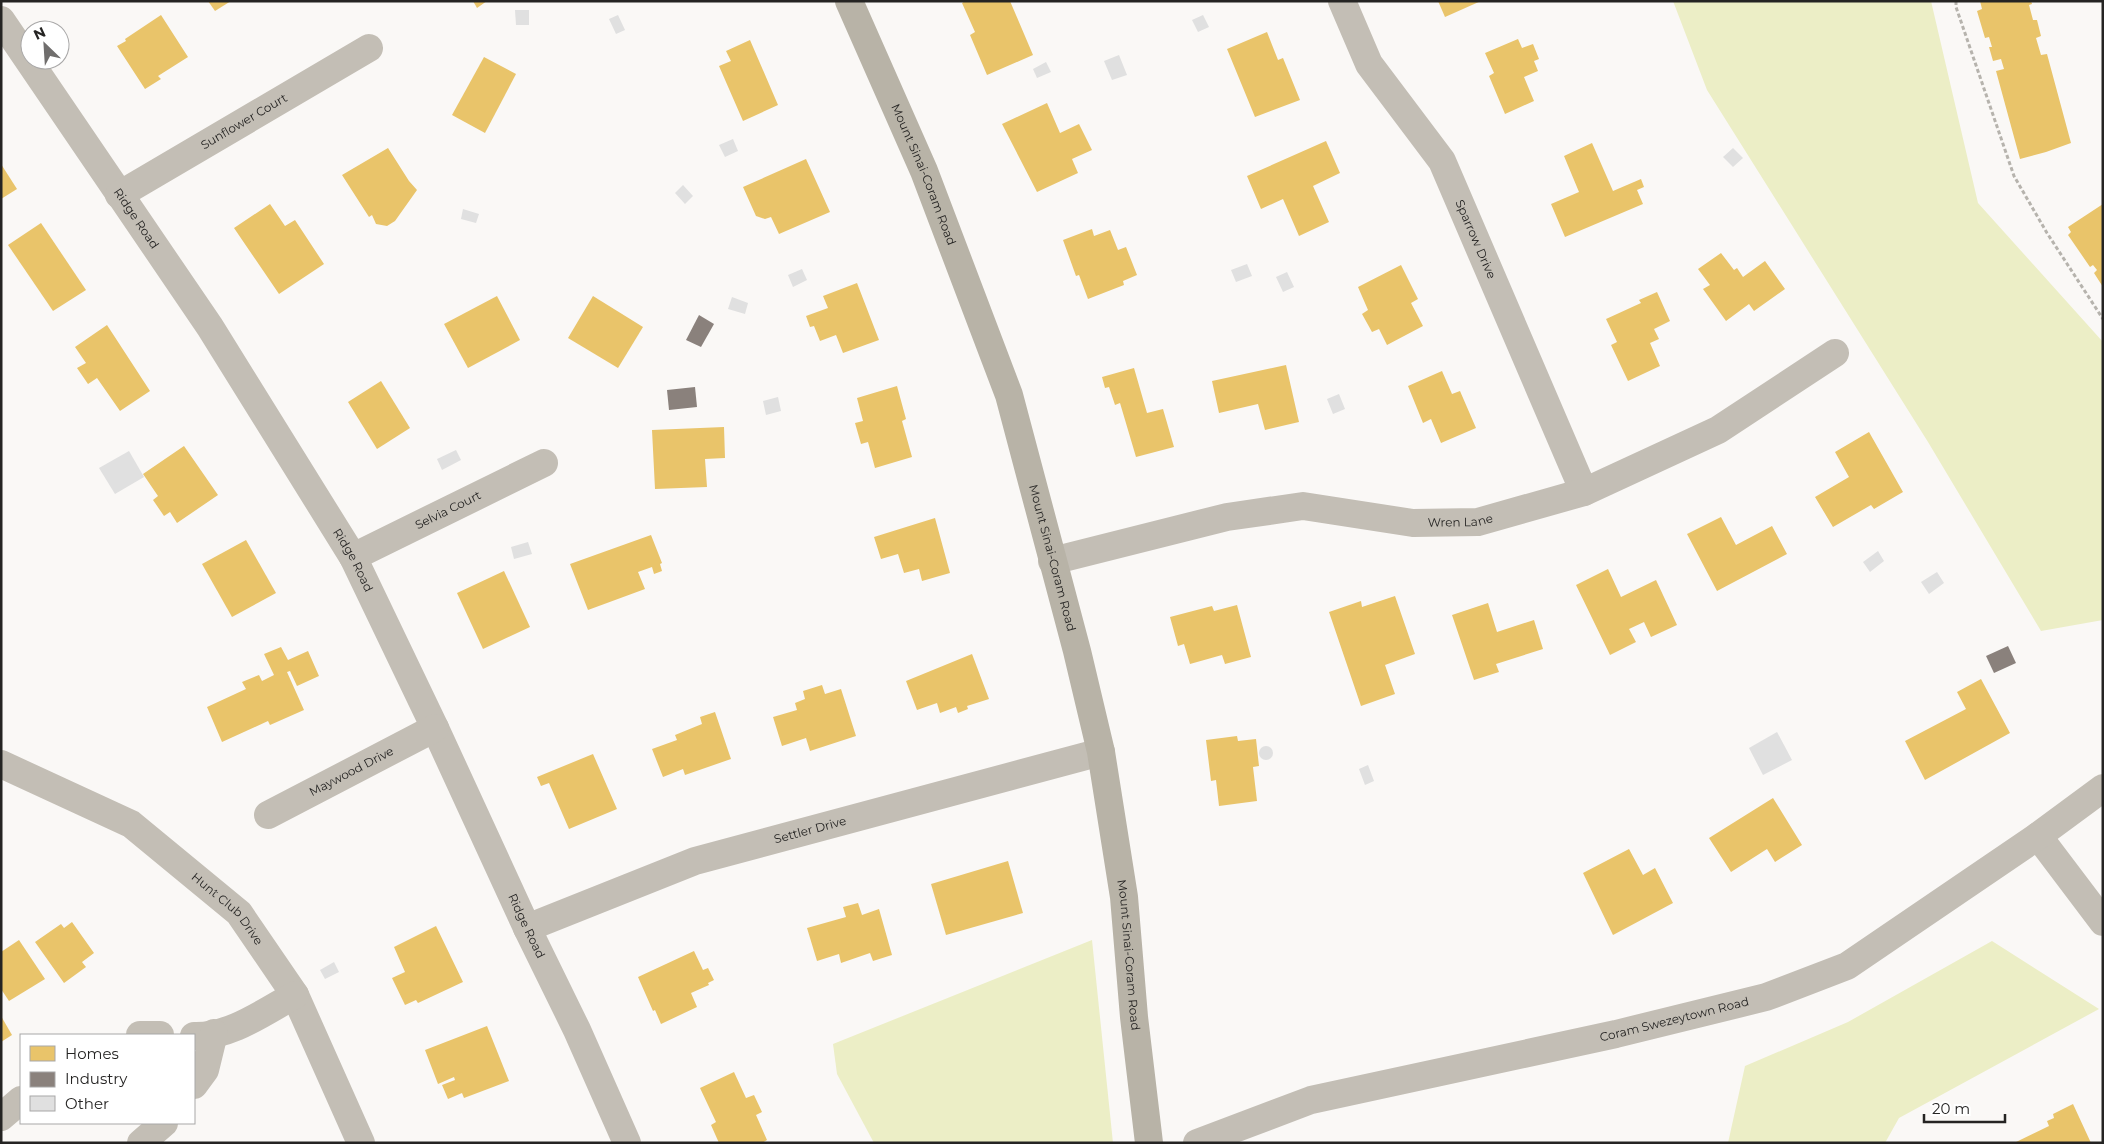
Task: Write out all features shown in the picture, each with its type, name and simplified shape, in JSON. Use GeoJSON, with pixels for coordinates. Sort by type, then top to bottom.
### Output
{"type":"FeatureCollection","features":[{"type":"Feature","properties":{"kind":"main road","name":"Mount Sinai-Coram Road"},"geometry":{"type":"LineString","coordinates":[[849,1],[924,171],[1009,395],[1077,651],[1100,752],[1124,898],[1134,1017],[1149,1143]]}},
{"type":"Feature","properties":{"kind":"street","name":"Sparrow Drive"},"geometry":{"type":"LineString","coordinates":[[1342,1],[1369,64],[1442,161],[1584,492]]}},
{"type":"Feature","properties":{"kind":"street","name":"Ridge Road"},"geometry":{"type":"LineString","coordinates":[[1,20],[210,327],[353,557],[435,728],[527,928],[578,1030],[627,1143]]}},
{"type":"Feature","properties":{"kind":"street","name":"Sunflower Court"},"geometry":{"type":"LineString","coordinates":[[119,195],[369,48]]}},
{"type":"Feature","properties":{"kind":"street","name":"Wren Lane"},"geometry":{"type":"LineString","coordinates":[[1052,561],[1227,517],[1304,506],[1414,523],[1478,522],[1584,492],[1718,430],[1835,353]]}},
{"type":"Feature","properties":{"kind":"street","name":"Selvia Court"},"geometry":{"type":"LineString","coordinates":[[353,557],[544,463]]}},
{"type":"Feature","properties":{"kind":"street","name":"Maywood Drive"},"geometry":{"type":"LineString","coordinates":[[268,815],[435,728]]}},
{"type":"Feature","properties":{"kind":"street","name":"Settler Drive"},"geometry":{"type":"LineString","coordinates":[[527,928],[695,861],[1100,752]]}},
{"type":"Feature","properties":{"kind":"street","name":"Hunt Club Drive"},"geometry":{"type":"LineString","coordinates":[[1,764],[131,824],[239,913],[295,995],[361,1143]]}},
{"type":"Feature","properties":{"kind":"street","name":"Coram Swezeytown Road"},"geometry":{"type":"LineString","coordinates":[[1196,1143],[1311,1100],[1616,1034],[1766,997],[1847,966],[2038,836],[2103,788]]}},
{"type":"Feature","properties":{"kind":"street"},"geometry":{"type":"LineString","coordinates":[[2038,836],[2103,922]]}},
{"type":"Feature","properties":{"kind":"street"},"geometry":{"type":"LineString","coordinates":[[195,1084],[205,1070],[204,1035],[236,1027],[295,995]]}},
{"type":"Feature","properties":{"kind":"street"},"geometry":{"type":"LineString","coordinates":[[1,1117],[20,1101]]}},
{"type":"Feature","properties":{"kind":"street"},"geometry":{"type":"LineString","coordinates":[[141,1143],[163,1124]]}},
{"type":"Feature","properties":{"kind":"path"},"geometry":{"type":"LineString","coordinates":[[1956,1],[1956,7],[2014,176],[2047,233],[2103,319]]}},
{"type":"Feature","properties":{"kind":"green space"},"geometry":{"type":"Polygon","coordinates":[[[1673,1],[1931,1],[1978,203],[2103,342],[2103,620],[2041,631],[1928,442],[1707,90],[1673,1]]]}},
{"type":"Feature","properties":{"kind":"green space"},"geometry":{"type":"Polygon","coordinates":[[[1092,940],[1113,1143],[874,1143],[837,1074],[833,1044],[1092,940]]]}},
{"type":"Feature","properties":{"kind":"green space"},"geometry":{"type":"Polygon","coordinates":[[[1992,941],[2099,1009],[1899,1118],[1885,1143],[1728,1143],[1745,1066],[1848,1022],[1992,941]]]}},
{"type":"Feature","properties":{"kind":"building: Homes"},"geometry":{"type":"Polygon","coordinates":[[[208,1],[231,1],[215,11],[208,1]]]}},
{"type":"Feature","properties":{"kind":"building: Homes"},"geometry":{"type":"Polygon","coordinates":[[[473,1],[487,1],[477,8],[473,1]]]}},
{"type":"Feature","properties":{"kind":"building: Homes"},"geometry":{"type":"Polygon","coordinates":[[[965,1],[1010,1],[1033,55],[987,75],[970,35],[975,32],[962,3],[965,1]]]}},
{"type":"Feature","properties":{"kind":"building: Homes"},"geometry":{"type":"Polygon","coordinates":[[[1438,1],[1481,1],[1445,17],[1438,1]]]}},
{"type":"Feature","properties":{"kind":"building: Homes"},"geometry":{"type":"Polygon","coordinates":[[[1980,1],[2031,1],[2032,4],[2029,5],[2033,20],[2037,20],[2041,36],[2036,38],[2041,55],[2047,54],[2071,143],[2020,159],[1996,71],[2004,69],[2001,59],[1993,61],[1989,47],[1992,47],[1989,37],[1985,38],[1977,11],[1982,9],[1980,1]]]}},
{"type":"Feature","properties":{"kind":"building: Homes"},"geometry":{"type":"Polygon","coordinates":[[[161,15],[188,57],[158,76],[161,79],[145,89],[117,46],[161,15]]]}},
{"type":"Feature","properties":{"kind":"building: Homes"},"geometry":{"type":"Polygon","coordinates":[[[1267,32],[1278,60],[1283,58],[1300,100],[1255,117],[1227,49],[1267,32]]]}},
{"type":"Feature","properties":{"kind":"building: Homes"},"geometry":{"type":"Polygon","coordinates":[[[1518,39],[1522,48],[1533,44],[1539,59],[1534,61],[1538,71],[1524,77],[1534,101],[1505,114],[1489,76],[1494,73],[1485,53],[1518,39]]]}},
{"type":"Feature","properties":{"kind":"building: Homes"},"geometry":{"type":"Polygon","coordinates":[[[750,40],[778,105],[743,121],[719,66],[731,61],[726,51],[750,40]]]}},
{"type":"Feature","properties":{"kind":"building: Homes"},"geometry":{"type":"Polygon","coordinates":[[[484,57],[516,74],[485,133],[452,115],[484,57]]]}},
{"type":"Feature","properties":{"kind":"building: Homes"},"geometry":{"type":"Polygon","coordinates":[[[1047,103],[1060,133],[1079,124],[1092,150],[1072,159],[1078,173],[1037,192],[1002,124],[1047,103]]]}},
{"type":"Feature","properties":{"kind":"building: Homes"},"geometry":{"type":"Polygon","coordinates":[[[1326,141],[1340,173],[1313,186],[1329,222],[1299,236],[1283,199],[1261,209],[1247,176],[1326,141]]]}},
{"type":"Feature","properties":{"kind":"building: Homes"},"geometry":{"type":"Polygon","coordinates":[[[1592,143],[1613,191],[1641,179],[1644,187],[1637,190],[1643,204],[1565,237],[1551,204],[1579,192],[1564,156],[1592,143]]]}},
{"type":"Feature","properties":{"kind":"building: Homes"},"geometry":{"type":"Polygon","coordinates":[[[388,148],[417,190],[395,221],[387,226],[376,224],[372,215],[369,217],[342,175],[388,148]]]}},
{"type":"Feature","properties":{"kind":"building: Homes"},"geometry":{"type":"Polygon","coordinates":[[[806,159],[830,212],[779,234],[771,217],[765,219],[756,216],[743,187],[806,159]]]}},
{"type":"Feature","properties":{"kind":"building: Homes"},"geometry":{"type":"Polygon","coordinates":[[[1,164],[17,189],[1,199],[1,164]]]}},
{"type":"Feature","properties":{"kind":"building: Homes"},"geometry":{"type":"Polygon","coordinates":[[[270,204],[285,226],[295,220],[324,264],[279,294],[234,228],[270,204]]]}},
{"type":"Feature","properties":{"kind":"building: Homes"},"geometry":{"type":"Polygon","coordinates":[[[2103,204],[2103,287],[2094,273],[2097,270],[2093,265],[2090,267],[2068,235],[2071,232],[2068,227],[2103,204]]]}},
{"type":"Feature","properties":{"kind":"building: Homes"},"geometry":{"type":"Polygon","coordinates":[[[41,223],[86,290],[53,311],[8,245],[41,223]]]}},
{"type":"Feature","properties":{"kind":"building: Homes"},"geometry":{"type":"Polygon","coordinates":[[[1092,229],[1094,236],[1110,230],[1118,250],[1126,247],[1137,275],[1123,281],[1124,285],[1088,299],[1079,275],[1076,276],[1063,240],[1092,229]]]}},
{"type":"Feature","properties":{"kind":"building: Homes"},"geometry":{"type":"Polygon","coordinates":[[[1721,253],[1734,270],[1737,268],[1743,277],[1765,261],[1785,289],[1754,311],[1749,304],[1726,321],[1703,289],[1710,285],[1698,269],[1721,253]]]}},
{"type":"Feature","properties":{"kind":"building: Homes"},"geometry":{"type":"Polygon","coordinates":[[[1401,265],[1418,299],[1411,303],[1423,326],[1387,345],[1379,329],[1372,332],[1362,314],[1368,310],[1358,287],[1401,265]]]}},
{"type":"Feature","properties":{"kind":"building: Homes"},"geometry":{"type":"Polygon","coordinates":[[[857,283],[879,340],[843,353],[836,335],[820,341],[814,326],[810,327],[806,316],[828,308],[823,296],[857,283]]]}},
{"type":"Feature","properties":{"kind":"building: Homes"},"geometry":{"type":"Polygon","coordinates":[[[1657,292],[1670,321],[1654,329],[1659,339],[1650,343],[1660,366],[1628,381],[1611,345],[1617,342],[1606,319],[1641,303],[1639,300],[1657,292]]]}},
{"type":"Feature","properties":{"kind":"building: Homes"},"geometry":{"type":"Polygon","coordinates":[[[497,296],[520,340],[468,368],[444,324],[497,296]]]}},
{"type":"Feature","properties":{"kind":"building: Homes"},"geometry":{"type":"Polygon","coordinates":[[[593,296],[643,327],[618,368],[568,338],[593,296]]]}},
{"type":"Feature","properties":{"kind":"building: Homes"},"geometry":{"type":"Polygon","coordinates":[[[107,325],[150,391],[120,411],[97,378],[88,384],[77,368],[86,363],[75,347],[107,325]]]}},
{"type":"Feature","properties":{"kind":"building: Homes"},"geometry":{"type":"Polygon","coordinates":[[[1286,365],[1299,422],[1265,430],[1258,404],[1219,413],[1212,381],[1286,365]]]}},
{"type":"Feature","properties":{"kind":"building: Homes"},"geometry":{"type":"Polygon","coordinates":[[[1134,368],[1147,413],[1163,409],[1174,447],[1136,457],[1120,403],[1115,405],[1109,387],[1105,388],[1102,377],[1134,368]]]}},
{"type":"Feature","properties":{"kind":"building: Homes"},"geometry":{"type":"Polygon","coordinates":[[[1442,371],[1452,394],[1460,391],[1476,428],[1441,443],[1431,419],[1423,423],[1408,386],[1442,371]]]}},
{"type":"Feature","properties":{"kind":"building: Homes"},"geometry":{"type":"Polygon","coordinates":[[[381,381],[410,428],[377,449],[348,402],[381,381]]]}},
{"type":"Feature","properties":{"kind":"building: Homes"},"geometry":{"type":"Polygon","coordinates":[[[897,386],[906,419],[902,421],[912,457],[875,468],[868,442],[861,444],[855,423],[863,421],[857,398],[897,386]]]}},
{"type":"Feature","properties":{"kind":"building: Homes"},"geometry":{"type":"Polygon","coordinates":[[[724,427],[725,458],[705,459],[707,487],[655,489],[652,430],[724,427]]]}},
{"type":"Feature","properties":{"kind":"building: Homes"},"geometry":{"type":"Polygon","coordinates":[[[1869,432],[1903,492],[1874,509],[1871,505],[1833,527],[1815,497],[1849,477],[1835,452],[1869,432]]]}},
{"type":"Feature","properties":{"kind":"building: Homes"},"geometry":{"type":"Polygon","coordinates":[[[184,446],[218,495],[177,523],[170,512],[164,516],[153,500],[158,496],[143,474],[184,446]]]}},
{"type":"Feature","properties":{"kind":"building: Homes"},"geometry":{"type":"Polygon","coordinates":[[[1721,517],[1736,545],[1772,526],[1787,554],[1717,591],[1687,534],[1721,517]]]}},
{"type":"Feature","properties":{"kind":"building: Homes"},"geometry":{"type":"Polygon","coordinates":[[[935,518],[950,573],[922,581],[919,569],[904,573],[898,554],[881,559],[874,537],[935,518]]]}},
{"type":"Feature","properties":{"kind":"building: Homes"},"geometry":{"type":"Polygon","coordinates":[[[651,535],[662,563],[660,564],[662,571],[654,574],[652,567],[638,572],[645,589],[588,610],[570,564],[651,535]]]}},
{"type":"Feature","properties":{"kind":"building: Homes"},"geometry":{"type":"Polygon","coordinates":[[[246,540],[276,593],[232,617],[202,564],[246,540]]]}},
{"type":"Feature","properties":{"kind":"building: Homes"},"geometry":{"type":"Polygon","coordinates":[[[1608,569],[1621,597],[1656,580],[1677,625],[1651,637],[1644,622],[1629,629],[1636,642],[1610,655],[1576,585],[1608,569]]]}},
{"type":"Feature","properties":{"kind":"building: Homes"},"geometry":{"type":"Polygon","coordinates":[[[504,571],[530,627],[483,649],[457,593],[504,571]]]}},
{"type":"Feature","properties":{"kind":"building: Homes"},"geometry":{"type":"Polygon","coordinates":[[[1395,596],[1415,654],[1385,665],[1395,694],[1361,706],[1329,612],[1361,601],[1362,607],[1395,596]]]}},
{"type":"Feature","properties":{"kind":"building: Homes"},"geometry":{"type":"Polygon","coordinates":[[[1488,603],[1497,632],[1534,620],[1543,649],[1496,664],[1499,672],[1474,680],[1452,615],[1488,603]]]}},
{"type":"Feature","properties":{"kind":"building: Homes"},"geometry":{"type":"Polygon","coordinates":[[[1237,605],[1251,657],[1225,664],[1222,655],[1190,664],[1184,644],[1178,646],[1170,617],[1212,606],[1214,611],[1237,605]]]}},
{"type":"Feature","properties":{"kind":"building: Homes"},"geometry":{"type":"Polygon","coordinates":[[[281,647],[288,660],[308,651],[319,676],[297,686],[290,671],[287,672],[304,710],[270,725],[268,721],[222,742],[207,707],[246,689],[242,682],[259,675],[262,681],[274,675],[264,654],[281,647]]]}},
{"type":"Feature","properties":{"kind":"building: Homes"},"geometry":{"type":"Polygon","coordinates":[[[972,654],[989,699],[967,706],[968,709],[958,713],[956,707],[940,713],[937,703],[917,710],[906,681],[972,654]]]}},
{"type":"Feature","properties":{"kind":"building: Homes"},"geometry":{"type":"Polygon","coordinates":[[[1981,679],[2010,733],[1925,780],[1905,741],[1966,709],[1957,692],[1981,679]]]}},
{"type":"Feature","properties":{"kind":"building: Homes"},"geometry":{"type":"Polygon","coordinates":[[[822,685],[825,694],[841,689],[856,736],[810,751],[806,738],[782,746],[773,717],[797,710],[795,703],[805,699],[803,691],[822,685]]]}},
{"type":"Feature","properties":{"kind":"building: Homes"},"geometry":{"type":"Polygon","coordinates":[[[715,712],[731,759],[685,775],[683,769],[663,777],[652,749],[677,740],[675,735],[702,724],[700,717],[715,712]]]}},
{"type":"Feature","properties":{"kind":"building: Homes"},"geometry":{"type":"Polygon","coordinates":[[[1237,736],[1238,741],[1256,739],[1259,766],[1253,767],[1257,801],[1219,806],[1216,780],[1211,781],[1206,740],[1237,736]]]}},
{"type":"Feature","properties":{"kind":"building: Homes"},"geometry":{"type":"Polygon","coordinates":[[[593,754],[617,809],[569,829],[549,783],[541,786],[537,777],[593,754]]]}},
{"type":"Feature","properties":{"kind":"building: Homes"},"geometry":{"type":"Polygon","coordinates":[[[1773,798],[1802,845],[1775,862],[1767,849],[1731,872],[1709,838],[1773,798]]]}},
{"type":"Feature","properties":{"kind":"building: Homes"},"geometry":{"type":"Polygon","coordinates":[[[1629,849],[1643,875],[1655,868],[1673,903],[1613,935],[1583,873],[1629,849]]]}},
{"type":"Feature","properties":{"kind":"building: Homes"},"geometry":{"type":"Polygon","coordinates":[[[1008,861],[1023,913],[946,935],[931,884],[1008,861]]]}},
{"type":"Feature","properties":{"kind":"building: Homes"},"geometry":{"type":"Polygon","coordinates":[[[858,903],[862,915],[879,909],[892,955],[873,961],[870,953],[841,963],[839,954],[817,961],[807,928],[846,917],[843,907],[858,903]]]}},
{"type":"Feature","properties":{"kind":"building: Homes"},"geometry":{"type":"Polygon","coordinates":[[[72,922],[94,953],[82,962],[86,967],[64,983],[35,942],[61,924],[64,928],[72,922]]]}},
{"type":"Feature","properties":{"kind":"building: Homes"},"geometry":{"type":"Polygon","coordinates":[[[436,926],[463,982],[418,1003],[416,1000],[405,1005],[392,978],[405,972],[394,947],[436,926]]]}},
{"type":"Feature","properties":{"kind":"building: Homes"},"geometry":{"type":"Polygon","coordinates":[[[19,940],[45,979],[9,1001],[1,989],[1,952],[19,940]]]}},
{"type":"Feature","properties":{"kind":"building: Homes"},"geometry":{"type":"Polygon","coordinates":[[[694,951],[703,970],[708,968],[714,980],[708,983],[709,985],[691,993],[697,1007],[661,1024],[638,977],[694,951]]]}},
{"type":"Feature","properties":{"kind":"building: Homes"},"geometry":{"type":"Polygon","coordinates":[[[1,1016],[12,1035],[1,1042],[1,1016]]]}},
{"type":"Feature","properties":{"kind":"building: Homes"},"geometry":{"type":"Polygon","coordinates":[[[487,1026],[509,1081],[464,1098],[462,1093],[448,1099],[442,1085],[455,1080],[454,1077],[438,1084],[425,1050],[487,1026]]]}},
{"type":"Feature","properties":{"kind":"building: Homes"},"geometry":{"type":"Polygon","coordinates":[[[734,1072],[746,1098],[754,1095],[762,1112],[756,1115],[767,1140],[762,1143],[719,1143],[711,1125],[716,1122],[700,1088],[734,1072]]]}},
{"type":"Feature","properties":{"kind":"building: Homes"},"geometry":{"type":"Polygon","coordinates":[[[2073,1104],[2091,1143],[2014,1143],[2049,1126],[2047,1121],[2054,1118],[2053,1114],[2073,1104]]]}},
{"type":"Feature","properties":{"kind":"building: Industry"},"geometry":{"type":"Polygon","coordinates":[[[699,315],[714,324],[701,347],[686,340],[699,315]]]}},
{"type":"Feature","properties":{"kind":"building: Industry"},"geometry":{"type":"Polygon","coordinates":[[[695,387],[697,407],[669,410],[667,390],[695,387]]]}},
{"type":"Feature","properties":{"kind":"building: Industry"},"geometry":{"type":"Polygon","coordinates":[[[2008,646],[2016,663],[1994,673],[1986,656],[2008,646]]]}},
{"type":"Feature","properties":{"kind":"building: Other"},"geometry":{"type":"Polygon","coordinates":[[[515,10],[529,10],[529,25],[516,25],[515,10]]]}},
{"type":"Feature","properties":{"kind":"building: Other"},"geometry":{"type":"Polygon","coordinates":[[[618,15],[625,30],[616,34],[609,19],[618,15]]]}},
{"type":"Feature","properties":{"kind":"building: Other"},"geometry":{"type":"Polygon","coordinates":[[[1203,15],[1209,27],[1198,32],[1192,20],[1203,15]]]}},
{"type":"Feature","properties":{"kind":"building: Other"},"geometry":{"type":"Polygon","coordinates":[[[1119,55],[1127,75],[1112,80],[1104,61],[1119,55]]]}},
{"type":"Feature","properties":{"kind":"building: Other"},"geometry":{"type":"Polygon","coordinates":[[[1046,62],[1051,72],[1037,78],[1033,69],[1046,62]]]}},
{"type":"Feature","properties":{"kind":"building: Other"},"geometry":{"type":"Polygon","coordinates":[[[733,139],[738,151],[725,157],[719,145],[733,139]]]}},
{"type":"Feature","properties":{"kind":"building: Other"},"geometry":{"type":"Polygon","coordinates":[[[1733,148],[1743,158],[1733,167],[1723,157],[1733,148]]]}},
{"type":"Feature","properties":{"kind":"building: Other"},"geometry":{"type":"Polygon","coordinates":[[[683,185],[693,196],[685,204],[675,193],[683,185]]]}},
{"type":"Feature","properties":{"kind":"building: Other"},"geometry":{"type":"Polygon","coordinates":[[[463,209],[479,214],[476,223],[461,219],[463,209]]]}},
{"type":"Feature","properties":{"kind":"building: Other"},"geometry":{"type":"Polygon","coordinates":[[[1247,264],[1252,276],[1236,282],[1231,270],[1247,264]]]}},
{"type":"Feature","properties":{"kind":"building: Other"},"geometry":{"type":"Polygon","coordinates":[[[802,269],[807,280],[793,287],[788,275],[802,269]]]}},
{"type":"Feature","properties":{"kind":"building: Other"},"geometry":{"type":"Polygon","coordinates":[[[1287,272],[1294,287],[1283,292],[1276,277],[1287,272]]]}},
{"type":"Feature","properties":{"kind":"building: Other"},"geometry":{"type":"Polygon","coordinates":[[[732,297],[748,303],[745,314],[728,309],[732,297]]]}},
{"type":"Feature","properties":{"kind":"building: Other"},"geometry":{"type":"Polygon","coordinates":[[[1339,394],[1345,409],[1333,414],[1327,399],[1339,394]]]}},
{"type":"Feature","properties":{"kind":"building: Other"},"geometry":{"type":"Polygon","coordinates":[[[778,397],[781,411],[766,415],[763,401],[778,397]]]}},
{"type":"Feature","properties":{"kind":"building: Other"},"geometry":{"type":"Polygon","coordinates":[[[456,450],[461,460],[442,470],[437,459],[456,450]]]}},
{"type":"Feature","properties":{"kind":"building: Other"},"geometry":{"type":"Polygon","coordinates":[[[129,451],[144,477],[115,494],[99,468],[129,451]]]}},
{"type":"Feature","properties":{"kind":"building: Other"},"geometry":{"type":"Polygon","coordinates":[[[528,542],[532,554],[514,559],[511,547],[528,542]]]}},
{"type":"Feature","properties":{"kind":"building: Other"},"geometry":{"type":"Polygon","coordinates":[[[1878,551],[1884,561],[1870,572],[1863,562],[1878,551]]]}},
{"type":"Feature","properties":{"kind":"building: Other"},"geometry":{"type":"Polygon","coordinates":[[[1937,572],[1944,583],[1929,594],[1921,582],[1937,572]]]}},
{"type":"Feature","properties":{"kind":"building: Other"},"geometry":{"type":"Polygon","coordinates":[[[1777,732],[1792,760],[1763,775],[1749,748],[1777,732]]]}},
{"type":"Feature","properties":{"kind":"building: Other"},"geometry":{"type":"Polygon","coordinates":[[[1263,746],[1269,746],[1273,753],[1269,760],[1263,760],[1259,756],[1259,750],[1263,746]]]}},
{"type":"Feature","properties":{"kind":"building: Other"},"geometry":{"type":"Polygon","coordinates":[[[1368,765],[1374,781],[1365,785],[1359,769],[1368,765]]]}},
{"type":"Feature","properties":{"kind":"building: Other"},"geometry":{"type":"Polygon","coordinates":[[[334,962],[339,972],[325,979],[320,970],[334,962]]]}}]}
